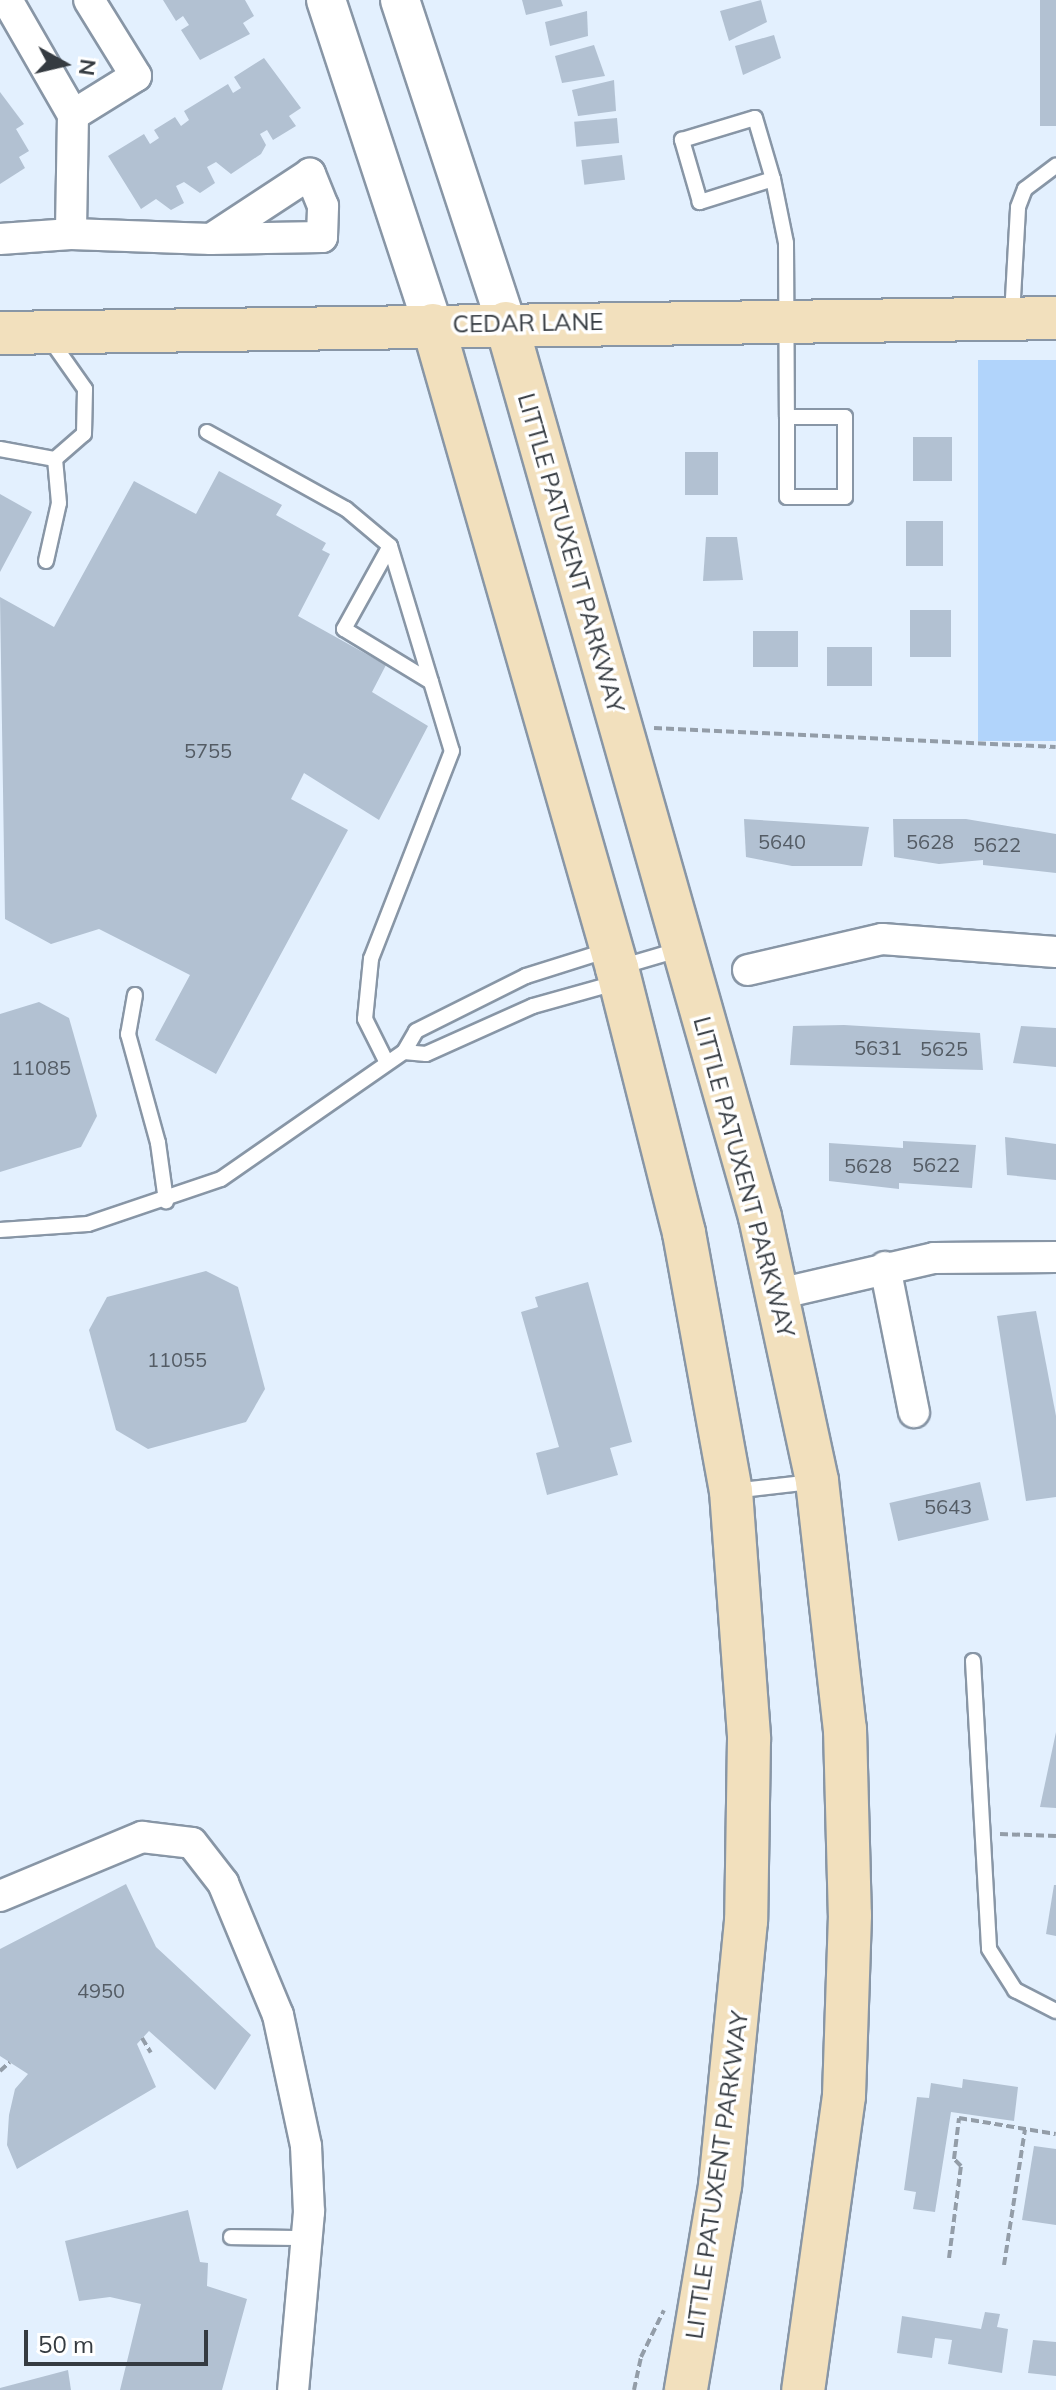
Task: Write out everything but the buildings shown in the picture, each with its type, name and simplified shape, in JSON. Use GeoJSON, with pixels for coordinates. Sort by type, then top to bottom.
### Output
{"type":"FeatureCollection","features":[{"type":"Feature","properties":{"kind":"main road","name":"CEDAR LANE"},"geometry":{"type":"LineString","coordinates":[[0,333],[787,319],[1056,318]]}},
{"type":"Feature","properties":{"kind":"main road","name":"LITTLE PATUXENT PARKWAY"},"geometry":{"type":"LineString","coordinates":[[506,323],[778,1294],[817,1481],[845,1729],[850,1915],[844,2096],[803,2390]]}},
{"type":"Feature","properties":{"kind":"main road","name":"LITTLE PATUXENT PARKWAY"},"geometry":{"type":"LineString","coordinates":[[433,325],[617,968],[684,1233],[731,1491],[749,1739],[746,1921],[720,2186],[686,2390]]}},
{"type":"Feature","properties":{"kind":"street"},"geometry":{"type":"LineString","coordinates":[[7,0],[73,115],[71,234]]}},
{"type":"Feature","properties":{"kind":"street"},"geometry":{"type":"LineString","coordinates":[[73,115],[136,76],[89,0]]}},
{"type":"Feature","properties":{"kind":"street","name":"LITTLE PATUXENT PARKWAY"},"geometry":{"type":"LineString","coordinates":[[326,0],[433,325]]}},
{"type":"Feature","properties":{"kind":"street","name":"LITTLE PATUXENT PARKWAY"},"geometry":{"type":"LineString","coordinates":[[400,0],[506,323]]}},
{"type":"Feature","properties":{"kind":"street"},"geometry":{"type":"LineString","coordinates":[[0,239],[71,234],[211,239]]}},
{"type":"Feature","properties":{"kind":"street"},"geometry":{"type":"LineString","coordinates":[[748,970],[882,939],[1056,952]]}},
{"type":"Feature","properties":{"kind":"street"},"geometry":{"type":"LineString","coordinates":[[778,1294],[885,1267],[981,1255],[1056,1257]]}},
{"type":"Feature","properties":{"kind":"street"},"geometry":{"type":"LineString","coordinates":[[885,1267],[914,1412]]}},
{"type":"Feature","properties":{"kind":"street"},"geometry":{"type":"LineString","coordinates":[[0,1896],[125,1840],[175,1839],[201,1851],[257,1956],[293,2068],[309,2171],[307,2238],[294,2386]]}},
{"type":"Feature","properties":{"kind":"lane"},"geometry":{"type":"LineString","coordinates":[[773,179],[700,202],[682,140],[755,118],[773,179],[786,243],[787,497],[845,497],[845,417],[787,417]]}},
{"type":"Feature","properties":{"kind":"lane"},"geometry":{"type":"LineString","coordinates":[[1012,318],[1018,207],[1025,189],[1056,166]]}},
{"type":"Feature","properties":{"kind":"lane"},"geometry":{"type":"LineString","coordinates":[[43,332],[85,389],[88,410],[84,434],[55,459]]}},
{"type":"Feature","properties":{"kind":"lane"},"geometry":{"type":"LineString","coordinates":[[207,432],[346,509],[390,546],[452,751],[376,941],[365,994],[372,1043],[387,1063]]}},
{"type":"Feature","properties":{"kind":"lane"},"geometry":{"type":"LineString","coordinates":[[0,449],[55,459]]}},
{"type":"Feature","properties":{"kind":"lane"},"geometry":{"type":"LineString","coordinates":[[46,561],[59,503],[55,459]]}},
{"type":"Feature","properties":{"kind":"lane"},"geometry":{"type":"LineString","coordinates":[[390,546],[344,629],[431,682]]}},
{"type":"Feature","properties":{"kind":"lane"},"geometry":{"type":"LineString","coordinates":[[404,1052],[426,1054],[521,1010],[608,985],[617,968],[681,949]]}},
{"type":"Feature","properties":{"kind":"lane"},"geometry":{"type":"LineString","coordinates":[[0,1230],[88,1224],[166,1201],[258,1158],[404,1052],[416,1031],[526,976],[599,953],[617,968]]}},
{"type":"Feature","properties":{"kind":"lane"},"geometry":{"type":"LineString","coordinates":[[135,995],[128,1034],[158,1143],[166,1201]]}},
{"type":"Feature","properties":{"kind":"lane"},"geometry":{"type":"LineString","coordinates":[[731,1491],[817,1481]]}},
{"type":"Feature","properties":{"kind":"lane"},"geometry":{"type":"LineString","coordinates":[[973,1661],[989,1949],[1015,1990],[1056,2011]]}},
{"type":"Feature","properties":{"kind":"lane"},"geometry":{"type":"LineString","coordinates":[[231,2237],[307,2238]]}},
{"type":"Feature","properties":{"kind":"path"},"geometry":{"type":"LineString","coordinates":[[651,728],[1056,747]]}},
{"type":"Feature","properties":{"kind":"path"},"geometry":{"type":"LineString","coordinates":[[982,1833],[1056,1836]]}},
{"type":"Feature","properties":{"kind":"path"},"geometry":{"type":"LineString","coordinates":[[142,2038],[151,2053]]}},
{"type":"Feature","properties":{"kind":"path"},"geometry":{"type":"LineString","coordinates":[[0,2071],[10,2062]]}},
{"type":"Feature","properties":{"kind":"path"},"geometry":{"type":"LineString","coordinates":[[949,2258],[961,2166],[954,2159],[959,2118],[1056,2134]]}},
{"type":"Feature","properties":{"kind":"path"},"geometry":{"type":"LineString","coordinates":[[1004,2265],[1025,2129]]}},
{"type":"Feature","properties":{"kind":"path"},"geometry":{"type":"LineString","coordinates":[[634,2390],[641,2357],[666,2306]]}},
{"type":"Feature","properties":{"kind":"shaded area"},"geometry":{"type":"Polygon","coordinates":[[[978,360],[1056,360],[1056,741],[978,741],[978,360]]]}}]}
